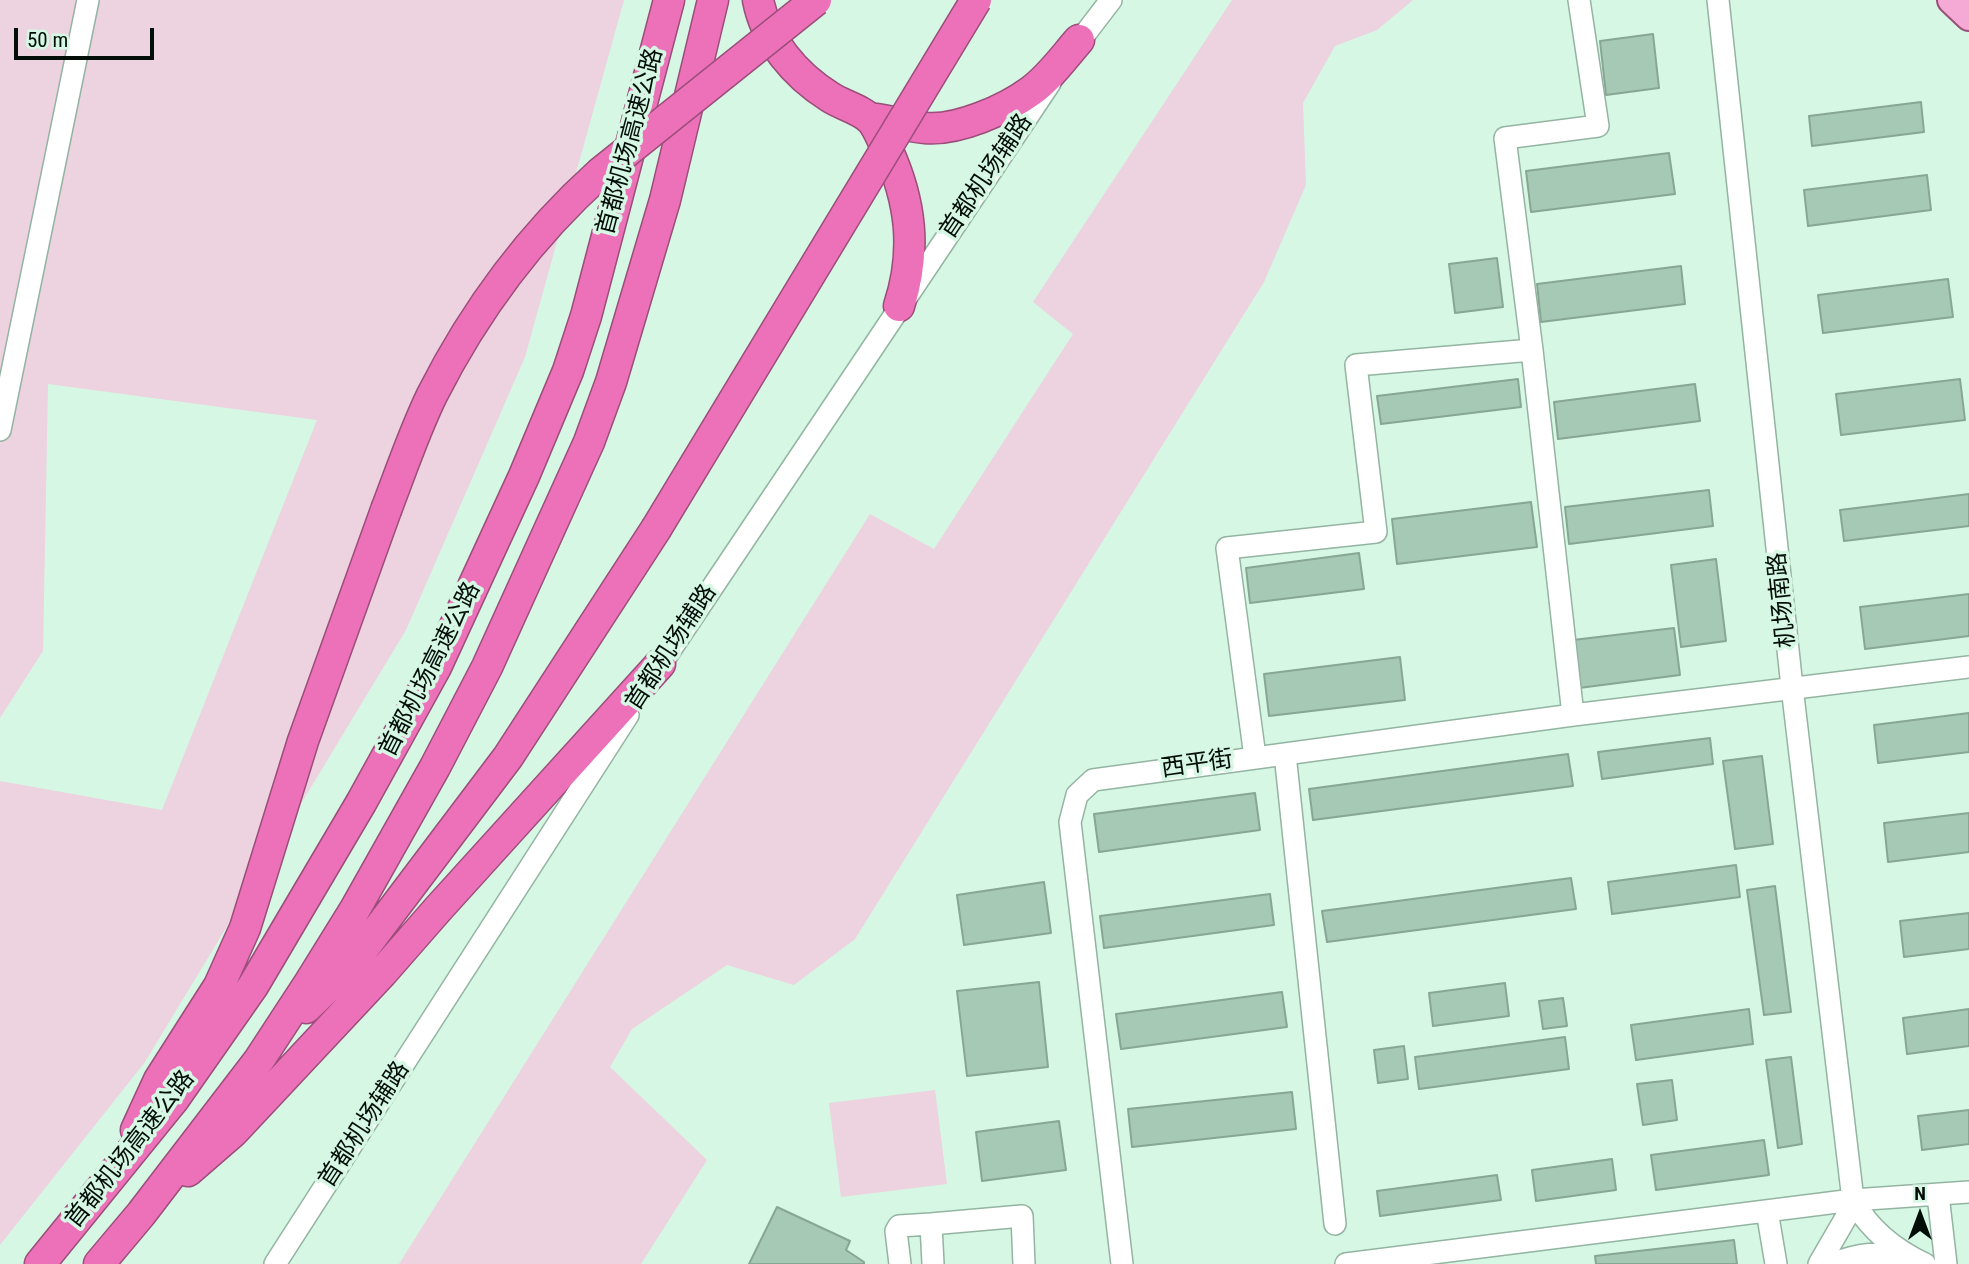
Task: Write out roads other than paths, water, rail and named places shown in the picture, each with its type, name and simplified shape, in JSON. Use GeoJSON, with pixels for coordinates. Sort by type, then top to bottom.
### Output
{"type":"FeatureCollection","features":[{"type":"Feature","properties":{"kind":"highway","name":"首都机场高速公路"},"geometry":{"type":"LineString","coordinates":[[40,1264],[174,1098],[253,986],[355,813],[436,667],[524,475],[571,362],[586,316],[669,0]]}},
{"type":"Feature","properties":{"kind":"highway","name":"首都机场高速公路"},"geometry":{"type":"LineString","coordinates":[[99,1264],[141,1214],[259,1060],[354,911],[466,711],[589,442],[611,382],[643,281],[713,0]]}},
{"type":"Feature","properties":{"kind":"highway"},"geometry":{"type":"LineString","coordinates":[[758,0],[768,31],[792,67],[830,97],[871,119],[925,128],[976,120],[1030,92],[1079,40]]}},
{"type":"Feature","properties":{"kind":"highway"},"geometry":{"type":"LineString","coordinates":[[116,1172],[159,1080],[219,986],[236,951],[303,741],[386,510],[420,422],[452,358],[492,296],[541,232],[574,197],[600,173],[816,0]]}},
{"type":"Feature","properties":{"kind":"highway"},"geometry":{"type":"LineString","coordinates":[[259,1060],[307,1006],[351,965],[508,757],[656,529],[976,0]]}},
{"type":"Feature","properties":{"kind":"highway"},"geometry":{"type":"LineString","coordinates":[[871,119],[902,184],[908,219],[909,266],[907,283],[899,306]]}},
{"type":"Feature","properties":{"kind":"highway"},"geometry":{"type":"LineString","coordinates":[[141,1214],[244,1121],[382,973],[660,664]]}},
{"type":"Feature","properties":{"kind":"main road"},"geometry":{"type":"LineString","coordinates":[[1951,0],[1969,17]]}},
{"type":"Feature","properties":{"kind":"street"},"geometry":{"type":"LineString","coordinates":[[0,430],[88,0]]}},
{"type":"Feature","properties":{"kind":"street","name":"首都机场辅路"},"geometry":{"type":"LineString","coordinates":[[1079,40],[1101,0]]}},
{"type":"Feature","properties":{"kind":"street","name":"首都机场辅路"},"geometry":{"type":"LineString","coordinates":[[275,1264],[660,664],[1079,40],[1111,0]]}},
{"type":"Feature","properties":{"kind":"street"},"geometry":{"type":"LineString","coordinates":[[1573,715],[1505,138],[1598,126],[1579,0]]}},
{"type":"Feature","properties":{"kind":"street","name":"机场南路"},"geometry":{"type":"LineString","coordinates":[[1718,0],[1793,687],[1853,1200],[1880,1235],[1917,1260]]}},
{"type":"Feature","properties":{"kind":"street"},"geometry":{"type":"LineString","coordinates":[[1255,757],[1227,548],[1376,533],[1356,365],[1532,350]]}},
{"type":"Feature","properties":{"kind":"street","name":"西平街"},"geometry":{"type":"LineString","coordinates":[[1122,1264],[1070,822],[1077,795],[1093,780],[1573,715],[1969,667]]}},
{"type":"Feature","properties":{"kind":"street"},"geometry":{"type":"LineString","coordinates":[[1285,754],[1335,1224]]}},
{"type":"Feature","properties":{"kind":"street"},"geometry":{"type":"LineString","coordinates":[[1346,1264],[1853,1200],[1969,1192]]}},
{"type":"Feature","properties":{"kind":"street"},"geometry":{"type":"LineString","coordinates":[[1938,1195],[1946,1264]]}},
{"type":"Feature","properties":{"kind":"street"},"geometry":{"type":"LineString","coordinates":[[1819,1264],[1848,1214],[1853,1200]]}},
{"type":"Feature","properties":{"kind":"street"},"geometry":{"type":"LineString","coordinates":[[1767,1211],[1776,1264]]}},
{"type":"Feature","properties":{"kind":"street"},"geometry":{"type":"LineString","coordinates":[[900,1264],[897,1231],[899,1226],[1022,1216],[1024,1264]]}},
{"type":"Feature","properties":{"kind":"street"},"geometry":{"type":"LineString","coordinates":[[931,1224],[933,1264]]}},
{"type":"Feature","properties":{"kind":"street"},"geometry":{"type":"LineString","coordinates":[[1832,1264],[1865,1254],[1917,1260]]}}]}
